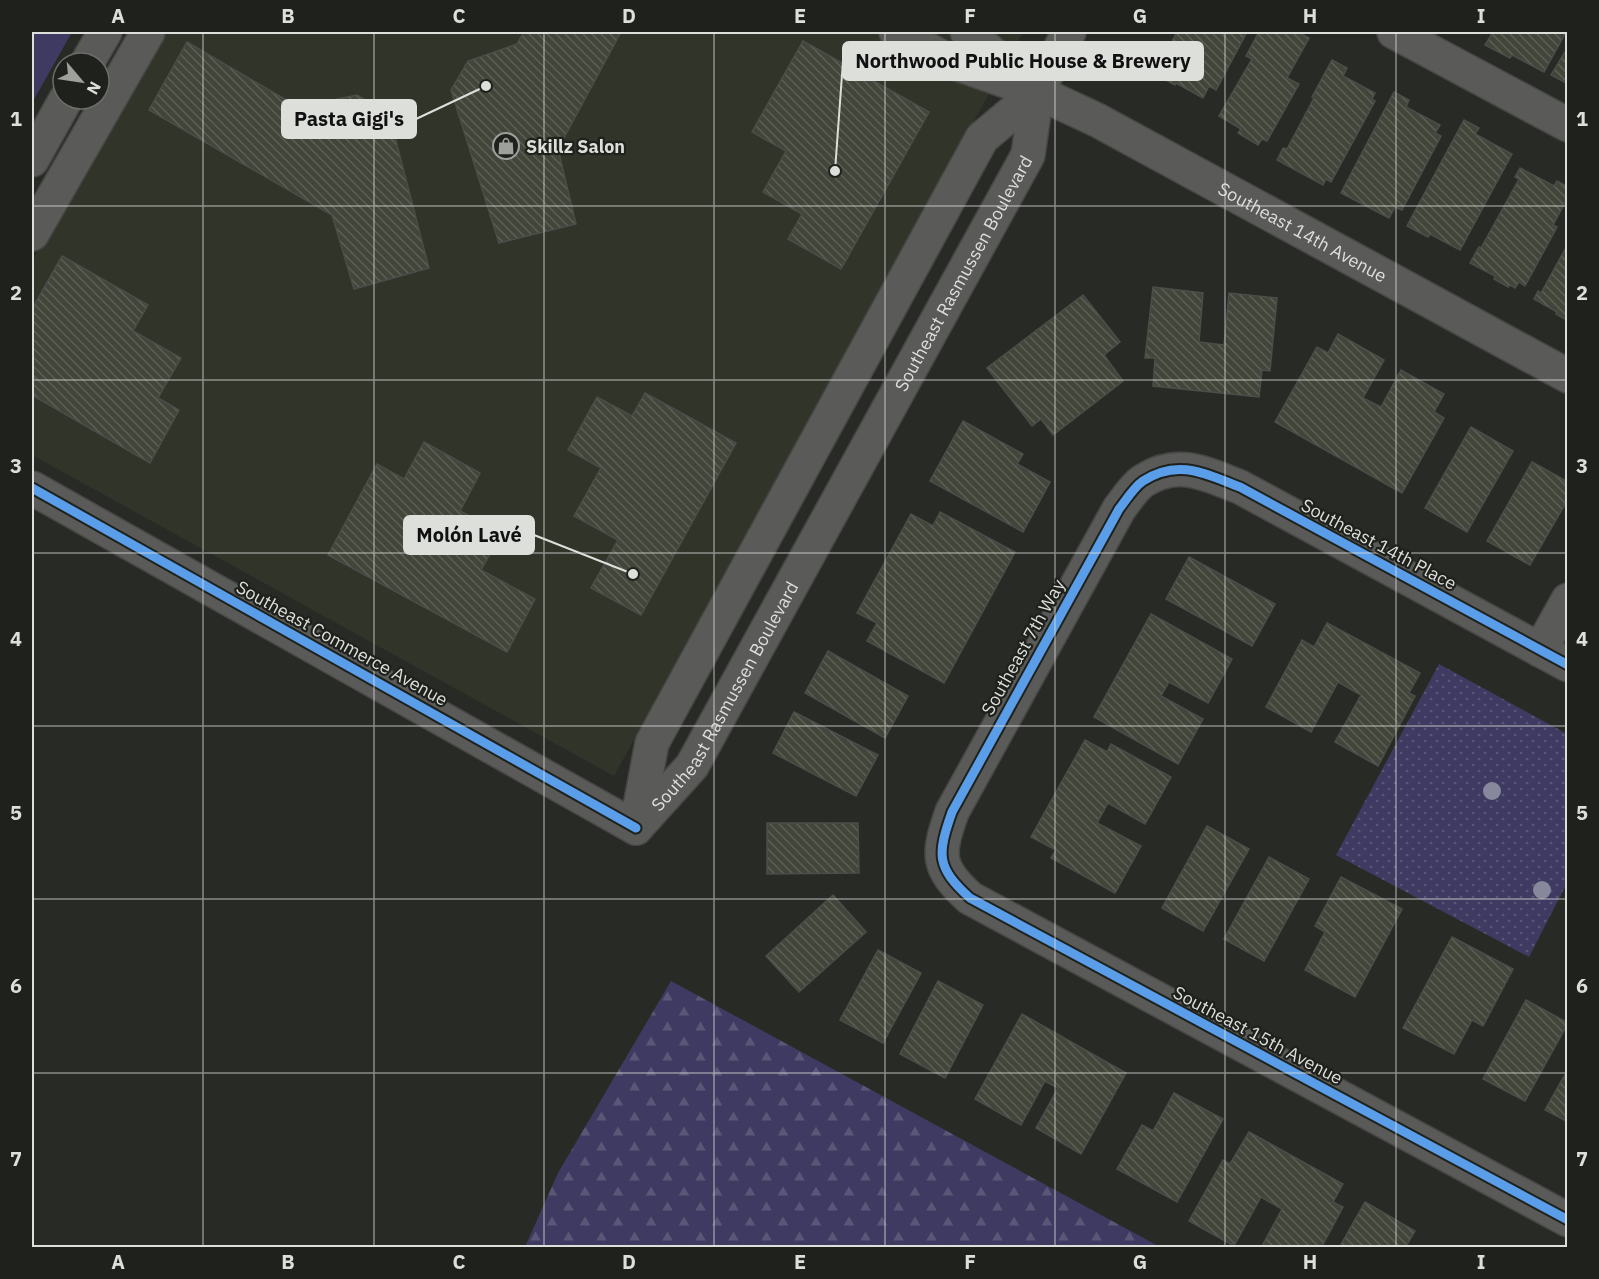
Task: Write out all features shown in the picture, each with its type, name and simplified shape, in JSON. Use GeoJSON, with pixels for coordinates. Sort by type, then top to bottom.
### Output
{"type":"FeatureCollection","features":[{"type":"Feature","properties":{"kind":"street"},"geometry":{"type":"LineString","coordinates":[[94,51],[105,32]]}},
{"type":"Feature","properties":{"kind":"street"},"geometry":{"type":"LineString","coordinates":[[32,234],[148,32]]}},
{"type":"Feature","properties":{"kind":"street","name":"Southeast 14th Avenue"},"geometry":{"type":"LineString","coordinates":[[896,32],[949,61],[1037,92],[1096,120],[1568,376]]}},
{"type":"Feature","properties":{"kind":"street","name":"Southeast 14th Avenue"},"geometry":{"type":"LineString","coordinates":[[967,32],[1037,92]]}},
{"type":"Feature","properties":{"kind":"street","name":"Southeast Rasmussen Boulevard"},"geometry":{"type":"LineString","coordinates":[[636,828],[692,766],[1028,156],[1037,92],[1070,32]]}},
{"type":"Feature","properties":{"kind":"street"},"geometry":{"type":"LineString","coordinates":[[1396,32],[1568,125]]}},
{"type":"Feature","properties":{"kind":"street","name":"Southeast Rasmussen Boulevard"},"geometry":{"type":"LineString","coordinates":[[636,828],[652,743],[982,138],[1037,92]]}},
{"type":"Feature","properties":{"kind":"street"},"geometry":{"type":"LineString","coordinates":[[32,160],[59,111]]}},
{"type":"Feature","properties":{"kind":"street","name":"Southeast 14th Place"},"geometry":{"type":"LineString","coordinates":[[1170,469],[1196,470],[1240,487],[1554,657]]}},
{"type":"Feature","properties":{"kind":"street","name":"Southeast 7th Way"},"geometry":{"type":"LineString","coordinates":[[942,866],[941,850],[952,812],[1119,509],[1142,481],[1170,469]]}},
{"type":"Feature","properties":{"kind":"street","name":"Southeast Commerce Avenue"},"geometry":{"type":"LineString","coordinates":[[32,488],[636,828]]}},
{"type":"Feature","properties":{"kind":"street"},"geometry":{"type":"LineString","coordinates":[[1554,657],[1568,600]]}},
{"type":"Feature","properties":{"kind":"street","name":"Southeast 15th Avenue"},"geometry":{"type":"LineString","coordinates":[[942,866],[955,885],[970,898],[994,912],[1568,1220]]}},
{"type":"Feature","properties":{"kind":"shaded area"},"geometry":{"type":"Polygon","coordinates":[[[163,32],[1023,32],[614,776],[32,455],[32,261],[163,32]]]}},
{"type":"Feature","properties":{"kind":"green space"},"geometry":{"type":"Polygon","coordinates":[[[32,32],[72,32],[61,51],[51,51],[51,69],[32,103],[32,32]]]}},
{"type":"Feature","properties":{"kind":"green space"},"geometry":{"type":"Polygon","coordinates":[[[1439,664],[1567,734],[1567,883],[1529,957],[1336,855],[1439,664]]]}},
{"type":"Feature","properties":{"kind":"green space"},"geometry":{"type":"Polygon","coordinates":[[[671,981],[1160,1247],[525,1247],[558,1173],[671,981]]]}},
{"type":"Feature","properties":{"kind":"building"},"geometry":{"type":"Polygon","coordinates":[[[524,32],[621,32],[558,149],[576,224],[499,243],[451,90],[468,61],[517,44],[524,32]]]}},
{"type":"Feature","properties":{"kind":"building"},"geometry":{"type":"Polygon","coordinates":[[[1177,32],[1247,32],[1216,90],[1209,86],[1203,98],[1155,73],[1177,32]]]}},
{"type":"Feature","properties":{"kind":"building"},"geometry":{"type":"Polygon","coordinates":[[[1259,32],[1298,32],[1309,38],[1287,78],[1299,84],[1267,141],[1262,139],[1258,145],[1238,133],[1241,129],[1219,116],[1252,59],[1246,56],[1259,32]]]}},
{"type":"Feature","properties":{"kind":"building"},"geometry":{"type":"Polygon","coordinates":[[[1493,32],[1566,32],[1544,72],[1512,55],[1510,58],[1485,45],[1493,32]]]}},
{"type":"Feature","properties":{"kind":"building"},"geometry":{"type":"Polygon","coordinates":[[[803,41],[929,112],[841,269],[788,239],[802,214],[763,192],[786,151],[752,132],[803,41]]]}},
{"type":"Feature","properties":{"kind":"building"},"geometry":{"type":"Polygon","coordinates":[[[187,42],[298,107],[357,95],[389,114],[429,268],[354,289],[332,215],[149,110],[187,42]]]}},
{"type":"Feature","properties":{"kind":"building"},"geometry":{"type":"Polygon","coordinates":[[[1568,47],[1568,84],[1551,75],[1568,47]]]}},
{"type":"Feature","properties":{"kind":"building"},"geometry":{"type":"Polygon","coordinates":[[[1332,60],[1347,68],[1343,76],[1375,93],[1372,99],[1375,101],[1331,182],[1326,179],[1323,185],[1277,160],[1283,148],[1287,149],[1332,60]]]}},
{"type":"Feature","properties":{"kind":"building"},"geometry":{"type":"Polygon","coordinates":[[[1394,92],[1409,100],[1406,107],[1440,125],[1435,133],[1441,136],[1402,210],[1395,207],[1389,218],[1341,193],[1394,92]]]}},
{"type":"Feature","properties":{"kind":"building"},"geometry":{"type":"Polygon","coordinates":[[[1464,120],[1479,128],[1475,134],[1512,154],[1460,250],[1430,234],[1428,237],[1407,226],[1464,120]]]}},
{"type":"Feature","properties":{"kind":"building"},"geometry":{"type":"Polygon","coordinates":[[[1520,168],[1554,186],[1557,181],[1568,187],[1568,197],[1553,225],[1557,227],[1525,286],[1519,282],[1515,288],[1510,285],[1508,287],[1494,279],[1495,276],[1470,263],[1479,247],[1481,248],[1519,179],[1515,177],[1520,168]]]}},
{"type":"Feature","properties":{"kind":"building"},"geometry":{"type":"Polygon","coordinates":[[[1568,244],[1568,321],[1534,299],[1538,291],[1541,293],[1568,244]]]}},
{"type":"Feature","properties":{"kind":"building"},"geometry":{"type":"Polygon","coordinates":[[[62,256],[148,305],[133,331],[181,358],[158,398],[179,410],[150,463],[32,395],[32,309],[62,256]]]}},
{"type":"Feature","properties":{"kind":"building"},"geometry":{"type":"Polygon","coordinates":[[[1153,287],[1203,293],[1199,342],[1224,345],[1229,293],[1277,298],[1270,371],[1262,370],[1259,397],[1153,386],[1155,358],[1145,358],[1153,287]]]}},
{"type":"Feature","properties":{"kind":"building"},"geometry":{"type":"Polygon","coordinates":[[[1083,295],[1120,342],[1104,355],[1123,381],[1053,435],[1041,419],[1032,426],[987,368],[1083,295]]]}},
{"type":"Feature","properties":{"kind":"building"},"geometry":{"type":"Polygon","coordinates":[[[1338,334],[1384,360],[1363,398],[1381,407],[1401,370],[1444,394],[1434,412],[1444,418],[1402,493],[1275,422],[1317,347],[1328,353],[1338,334]]]}},
{"type":"Feature","properties":{"kind":"building"},"geometry":{"type":"Polygon","coordinates":[[[645,393],[736,443],[641,615],[591,588],[618,540],[574,516],[601,468],[568,450],[597,397],[632,416],[645,393]]]}},
{"type":"Feature","properties":{"kind":"building"},"geometry":{"type":"Polygon","coordinates":[[[963,421],[1023,454],[1017,464],[1050,482],[1023,532],[930,481],[963,421]]]}},
{"type":"Feature","properties":{"kind":"building"},"geometry":{"type":"Polygon","coordinates":[[[1471,427],[1513,451],[1467,532],[1425,508],[1471,427]]]}},
{"type":"Feature","properties":{"kind":"building"},"geometry":{"type":"Polygon","coordinates":[[[424,442],[480,473],[460,511],[502,533],[481,570],[535,599],[507,652],[328,555],[377,464],[404,479],[424,442]]]}},
{"type":"Feature","properties":{"kind":"building"},"geometry":{"type":"Polygon","coordinates":[[[1532,462],[1568,482],[1568,499],[1530,565],[1487,541],[1532,462]]]}},
{"type":"Feature","properties":{"kind":"building"},"geometry":{"type":"Polygon","coordinates":[[[940,512],[1015,552],[944,683],[867,641],[877,623],[857,613],[911,514],[933,526],[940,512]]]}},
{"type":"Feature","properties":{"kind":"building"},"geometry":{"type":"Polygon","coordinates":[[[1189,557],[1275,604],[1252,646],[1166,599],[1189,557]]]}},
{"type":"Feature","properties":{"kind":"building"},"geometry":{"type":"Polygon","coordinates":[[[1151,614],[1232,659],[1208,703],[1169,682],[1161,696],[1203,719],[1178,764],[1094,717],[1151,614]]]}},
{"type":"Feature","properties":{"kind":"building"},"geometry":{"type":"Polygon","coordinates":[[[1327,623],[1420,673],[1409,693],[1415,696],[1378,766],[1335,742],[1361,695],[1338,682],[1311,732],[1266,707],[1302,640],[1314,647],[1327,623]]]}},
{"type":"Feature","properties":{"kind":"building"},"geometry":{"type":"Polygon","coordinates":[[[828,651],[908,696],[885,738],[805,693],[828,651]]]}},
{"type":"Feature","properties":{"kind":"building"},"geometry":{"type":"Polygon","coordinates":[[[794,712],[878,755],[856,796],[773,753],[794,712]]]}},
{"type":"Feature","properties":{"kind":"building"},"geometry":{"type":"Polygon","coordinates":[[[1085,740],[1107,752],[1111,744],[1171,777],[1145,824],[1108,803],[1097,823],[1141,846],[1115,893],[1051,858],[1056,850],[1031,837],[1085,740]]]}},
{"type":"Feature","properties":{"kind":"building"},"geometry":{"type":"Polygon","coordinates":[[[767,823],[858,823],[859,873],[767,874],[767,823]]]}},
{"type":"Feature","properties":{"kind":"building"},"geometry":{"type":"Polygon","coordinates":[[[1207,826],[1249,849],[1203,931],[1162,908],[1207,826]]]}},
{"type":"Feature","properties":{"kind":"building"},"geometry":{"type":"Polygon","coordinates":[[[1269,857],[1309,879],[1264,961],[1224,939],[1269,857]]]}},
{"type":"Feature","properties":{"kind":"building"},"geometry":{"type":"Polygon","coordinates":[[[1341,877],[1402,909],[1355,997],[1305,970],[1325,932],[1315,926],[1341,877]]]}},
{"type":"Feature","properties":{"kind":"building"},"geometry":{"type":"Polygon","coordinates":[[[833,895],[866,932],[799,992],[766,956],[833,895]]]}},
{"type":"Feature","properties":{"kind":"building"},"geometry":{"type":"Polygon","coordinates":[[[1452,937],[1513,969],[1483,1026],[1472,1020],[1454,1054],[1403,1028],[1452,937]]]}},
{"type":"Feature","properties":{"kind":"building"},"geometry":{"type":"Polygon","coordinates":[[[878,950],[921,973],[883,1043],[840,1020],[878,950]]]}},
{"type":"Feature","properties":{"kind":"building"},"geometry":{"type":"Polygon","coordinates":[[[938,981],[983,1005],[945,1078],[900,1054],[938,981]]]}},
{"type":"Feature","properties":{"kind":"building"},"geometry":{"type":"Polygon","coordinates":[[[1526,1000],[1568,1023],[1525,1101],[1483,1079],[1526,1000]]]}},
{"type":"Feature","properties":{"kind":"building"},"geometry":{"type":"Polygon","coordinates":[[[1022,1014],[1126,1073],[1081,1154],[1036,1128],[1058,1088],[1045,1081],[1021,1125],[975,1099],[1022,1014]]]}},
{"type":"Feature","properties":{"kind":"building"},"geometry":{"type":"Polygon","coordinates":[[[1568,1069],[1568,1122],[1545,1110],[1568,1069]]]}},
{"type":"Feature","properties":{"kind":"building"},"geometry":{"type":"Polygon","coordinates":[[[1174,1093],[1223,1119],[1177,1202],[1117,1169],[1142,1125],[1153,1131],[1174,1093]]]}},
{"type":"Feature","properties":{"kind":"building"},"geometry":{"type":"Polygon","coordinates":[[[1249,1132],[1343,1184],[1333,1202],[1343,1207],[1321,1248],[1261,1248],[1282,1209],[1261,1197],[1234,1246],[1189,1221],[1223,1160],[1230,1164],[1249,1132]]]}},
{"type":"Feature","properties":{"kind":"building"},"geometry":{"type":"Polygon","coordinates":[[[1365,1202],[1415,1231],[1405,1248],[1339,1248],[1365,1202]]]}},
{"type":"Feature","properties":{"kind":"cycle path"},"geometry":{"type":"LineString","coordinates":[[1568,665],[1240,487],[1192,470],[1168,470],[1143,481],[1119,509],[952,812],[942,850],[945,869],[970,898],[1568,1220]]}},
{"type":"Feature","properties":{"kind":"cycle path"},"geometry":{"type":"LineString","coordinates":[[32,488],[636,828]]}},
{"type":"Feature","properties":{"kind":"place","name":"Pasta Gigi's"},"geometry":{"type":"Point","coordinates":[486,86]}},
{"type":"Feature","properties":{"kind":"place","name":"Skillz Salon"},"geometry":{"type":"Point","coordinates":[506,146]}},
{"type":"Feature","properties":{"kind":"place","name":"Northwood Public House & Brewery"},"geometry":{"type":"Point","coordinates":[835,171]}},
{"type":"Feature","properties":{"kind":"place","name":"Molón Lavé"},"geometry":{"type":"Point","coordinates":[633,574]}}]}
